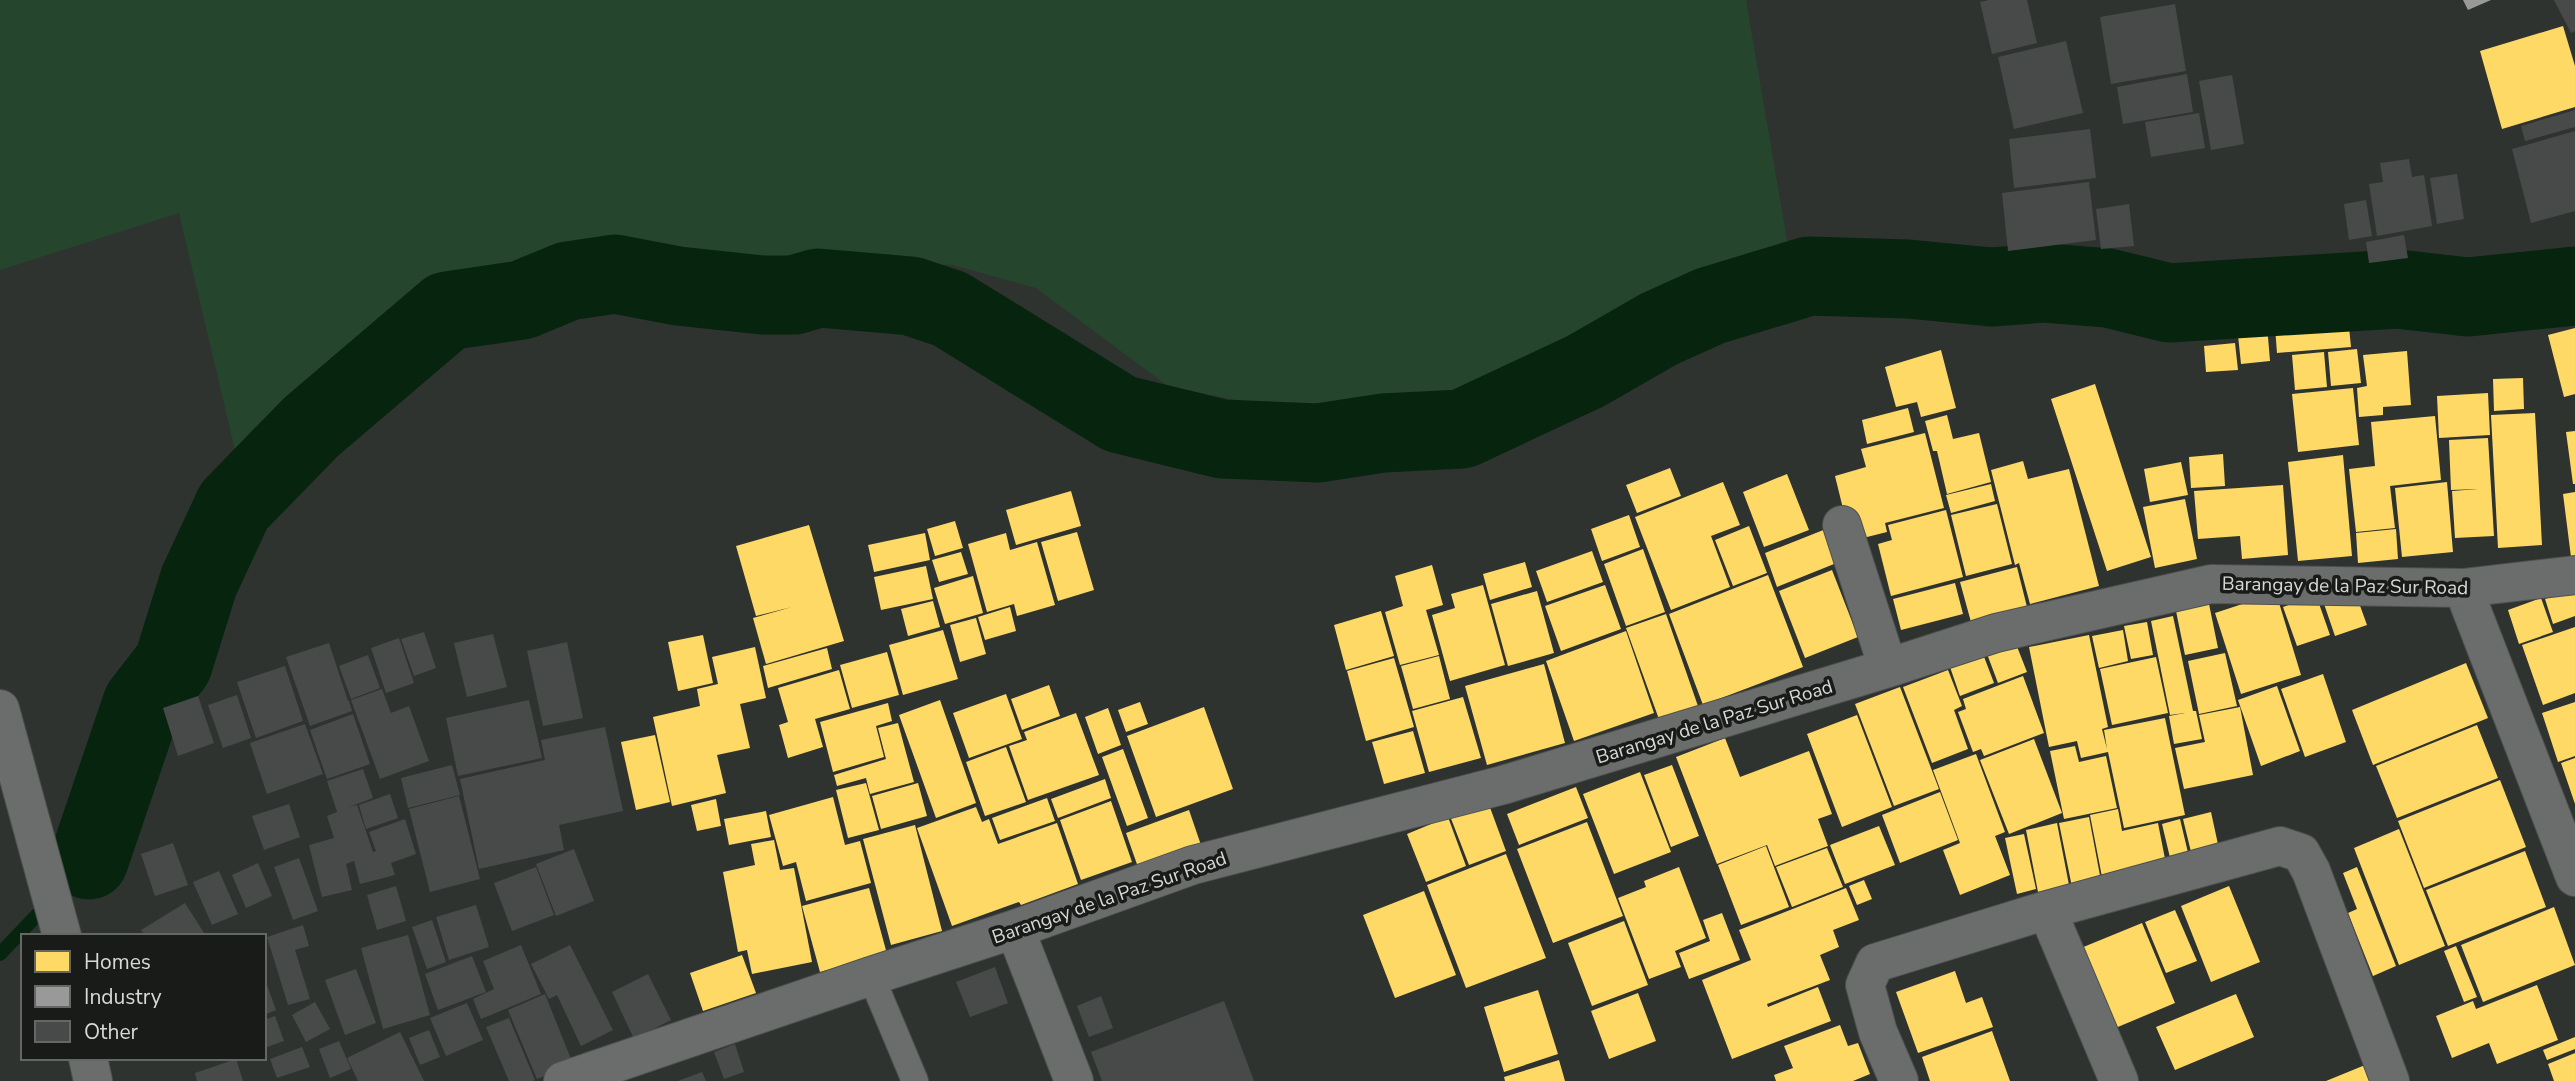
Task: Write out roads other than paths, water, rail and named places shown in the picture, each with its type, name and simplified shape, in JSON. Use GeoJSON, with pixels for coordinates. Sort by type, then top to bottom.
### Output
{"type":"FeatureCollection","features":[{"type":"Feature","properties":{"kind":"street"},"geometry":{"type":"LineString","coordinates":[[1842,525],[1888,668]]}},
{"type":"Feature","properties":{"kind":"street","name":"Barangay de la Paz Sur Road"},"geometry":{"type":"LineString","coordinates":[[563,1081],[1015,929],[1193,865],[1503,785],[1996,633],[2211,584],[2463,588],[2575,575]]}},
{"type":"Feature","properties":{"kind":"street"},"geometry":{"type":"LineString","coordinates":[[2463,588],[2575,877]]}},
{"type":"Feature","properties":{"kind":"street"},"geometry":{"type":"LineString","coordinates":[[0,709],[61,934]]}},
{"type":"Feature","properties":{"kind":"street"},"geometry":{"type":"LineString","coordinates":[[1899,1081],[1878,1032],[1865,985],[1875,963],[2047,910],[2280,846],[2301,853],[2311,872],[2390,1081]]}},
{"type":"Feature","properties":{"kind":"street"},"geometry":{"type":"LineString","coordinates":[[2047,910],[2119,1081]]}},
{"type":"Feature","properties":{"kind":"street"},"geometry":{"type":"LineString","coordinates":[[1015,929],[1074,1081]]}},
{"type":"Feature","properties":{"kind":"street"},"geometry":{"type":"LineString","coordinates":[[88,1060],[93,1081]]}},
{"type":"Feature","properties":{"kind":"lane"},"geometry":{"type":"LineString","coordinates":[[871,976],[915,1081]]}},
{"type":"Feature","properties":{"kind":"waterway"},"geometry":{"type":"LineString","coordinates":[[89,860],[142,704],[173,664],[199,581],[234,506],[311,427],[447,311],[522,300],[568,281],[615,274],[678,286],[762,295],[794,295],[818,288],[911,296],[950,309],[1120,414],[1222,439],[1318,443],[1383,433],[1462,429],[1586,371],[1659,329],[1710,306],[1809,276],[1908,279],[1991,287],[2045,283],[2108,288],[2169,303],[2397,289],[2468,297],[2575,286]]}},
{"type":"Feature","properties":{"kind":"waterway"},"geometry":{"type":"LineString","coordinates":[[0,954],[37,915]]}}]}
